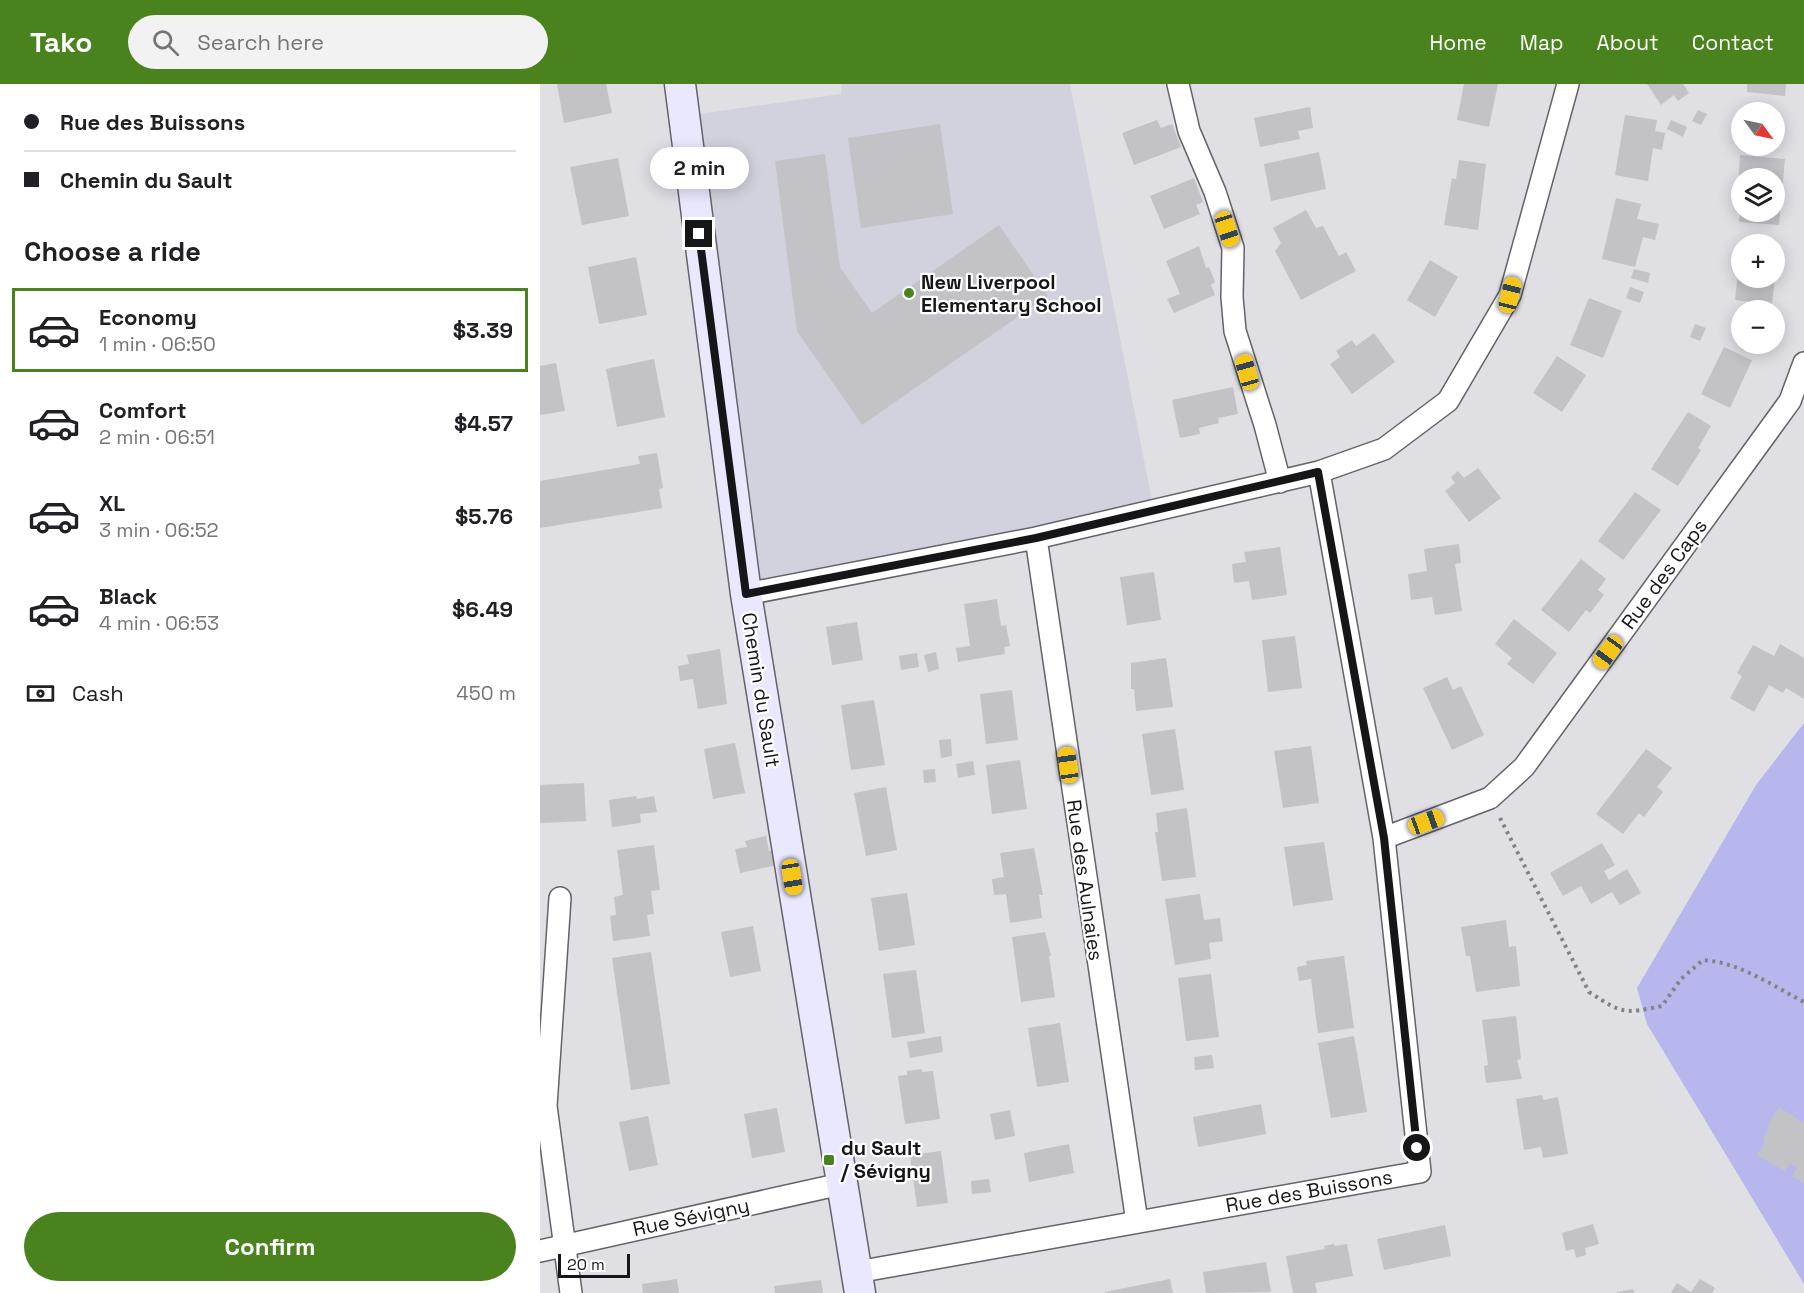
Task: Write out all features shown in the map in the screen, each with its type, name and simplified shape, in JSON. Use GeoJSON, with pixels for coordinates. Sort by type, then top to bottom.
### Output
{"type":"FeatureCollection","features":[{"type":"Feature","properties":{"kind":"street","name":"Chemin du Sault"},"geometry":{"type":"LineString","coordinates":[[680,84],[746,594],[859,1282]]}},
{"type":"Feature","properties":{"kind":"street"},"geometry":{"type":"LineString","coordinates":[[1178,84],[1189,131],[1215,192],[1233,248],[1232,297],[1235,331],[1280,482]]}},
{"type":"Feature","properties":{"kind":"street"},"geometry":{"type":"LineString","coordinates":[[746,594],[1036,538],[1280,482],[1318,472],[1384,449],[1448,401],[1510,295],[1568,84]]}},
{"type":"Feature","properties":{"kind":"street","name":"Rue des Caps"},"geometry":{"type":"LineString","coordinates":[[1384,838],[1490,798],[1524,767],[1790,401],[1804,363]]}},
{"type":"Feature","properties":{"kind":"street","name":"Rue des Buissons"},"geometry":{"type":"LineString","coordinates":[[859,1282],[1137,1222],[1420,1172],[1384,838],[1318,472]]}},
{"type":"Feature","properties":{"kind":"street","name":"Rue des Aulnaies"},"geometry":{"type":"LineString","coordinates":[[1036,538],[1137,1222]]}},
{"type":"Feature","properties":{"kind":"street"},"geometry":{"type":"LineString","coordinates":[[560,898],[546,1106],[570,1293]]}},
{"type":"Feature","properties":{"kind":"street","name":"Rue Sévigny"},"geometry":{"type":"LineString","coordinates":[[540,1251],[842,1184]]}},
{"type":"Feature","properties":{"kind":"path"},"geometry":{"type":"LineString","coordinates":[[1490,798],[1589,992],[1612,1007],[1628,1012],[1662,1006],[1681,979],[1703,960],[1723,962],[1745,970],[1804,1002]]}},
{"type":"Feature","properties":{"kind":"shaded area","name":"New Liverpool Elementary School"},"geometry":{"type":"Polygon","coordinates":[[[842,84],[1070,84],[1154,511],[746,594],[684,116],[841,94],[842,84]]]}},
{"type":"Feature","properties":{"kind":"shaded area"},"geometry":{"type":"Polygon","coordinates":[[[1804,723],[1804,1284],[1647,1024],[1637,988],[1756,785],[1804,723]]]}},
{"type":"Feature","properties":{"kind":"building"},"geometry":{"type":"Polygon","coordinates":[[[557,84],[606,84],[612,113],[564,123],[557,84]]]}},
{"type":"Feature","properties":{"kind":"building"},"geometry":{"type":"Polygon","coordinates":[[[1464,84],[1498,84],[1489,127],[1457,120],[1464,84]]]}},
{"type":"Feature","properties":{"kind":"building"},"geometry":{"type":"Polygon","coordinates":[[[1647,84],[1683,84],[1689,93],[1678,101],[1674,95],[1661,105],[1647,84]]]}},
{"type":"Feature","properties":{"kind":"building"},"geometry":{"type":"Polygon","coordinates":[[[1747,84],[1786,84],[1785,96],[1747,92],[1747,84]]]}},
{"type":"Feature","properties":{"kind":"building"},"geometry":{"type":"Polygon","coordinates":[[[1310,107],[1313,128],[1298,131],[1300,139],[1260,147],[1254,118],[1310,107]]]}},
{"type":"Feature","properties":{"kind":"building"},"geometry":{"type":"Polygon","coordinates":[[[1698,110],[1707,114],[1701,125],[1692,121],[1698,110]]]}},
{"type":"Feature","properties":{"kind":"building"},"geometry":{"type":"Polygon","coordinates":[[[1625,115],[1657,120],[1655,131],[1665,133],[1662,150],[1653,148],[1648,181],[1615,175],[1625,115]]]}},
{"type":"Feature","properties":{"kind":"building"},"geometry":{"type":"Polygon","coordinates":[[[1157,120],[1161,128],[1172,124],[1181,147],[1134,165],[1122,133],[1157,120]]]}},
{"type":"Feature","properties":{"kind":"building"},"geometry":{"type":"Polygon","coordinates":[[[1671,120],[1687,127],[1683,137],[1667,129],[1671,120]]]}},
{"type":"Feature","properties":{"kind":"building"},"geometry":{"type":"Polygon","coordinates":[[[940,124],[953,214],[861,228],[848,138],[940,124]]]}},
{"type":"Feature","properties":{"kind":"building"},"geometry":{"type":"Polygon","coordinates":[[[1319,152],[1326,189],[1271,201],[1264,164],[1319,152]]]}},
{"type":"Feature","properties":{"kind":"building"},"geometry":{"type":"Polygon","coordinates":[[[825,154],[840,267],[872,313],[999,225],[1048,296],[862,425],[797,331],[775,161],[825,154]]]}},
{"type":"Feature","properties":{"kind":"building"},"geometry":{"type":"Polygon","coordinates":[[[1740,156],[1785,159],[1784,168],[1739,168],[1740,156]]]}},
{"type":"Feature","properties":{"kind":"building"},"geometry":{"type":"Polygon","coordinates":[[[618,158],[629,216],[582,225],[570,167],[618,158]]]}},
{"type":"Feature","properties":{"kind":"building"},"geometry":{"type":"Polygon","coordinates":[[[1459,160],[1486,164],[1478,230],[1444,225],[1452,178],[1456,179],[1459,160]]]}},
{"type":"Feature","properties":{"kind":"building"},"geometry":{"type":"Polygon","coordinates":[[[1194,178],[1203,202],[1196,205],[1200,214],[1164,229],[1150,196],[1194,178]]]}},
{"type":"Feature","properties":{"kind":"building"},"geometry":{"type":"Polygon","coordinates":[[[1616,198],[1641,204],[1637,219],[1659,224],[1655,240],[1643,237],[1635,267],[1602,259],[1616,198]]]}},
{"type":"Feature","properties":{"kind":"building"},"geometry":{"type":"Polygon","coordinates":[[[1306,210],[1316,228],[1323,226],[1339,256],[1346,252],[1356,271],[1301,300],[1275,251],[1281,243],[1273,228],[1306,210]]]}},
{"type":"Feature","properties":{"kind":"building"},"geometry":{"type":"Polygon","coordinates":[[[1739,222],[1779,222],[1779,225],[1739,222]]]}},
{"type":"Feature","properties":{"kind":"building"},"geometry":{"type":"Polygon","coordinates":[[[1199,246],[1206,268],[1209,267],[1215,282],[1211,285],[1215,295],[1174,313],[1167,299],[1180,294],[1166,261],[1199,246]]]}},
{"type":"Feature","properties":{"kind":"building"},"geometry":{"type":"Polygon","coordinates":[[[636,257],[647,315],[599,324],[588,267],[636,257]]]}},
{"type":"Feature","properties":{"kind":"building"},"geometry":{"type":"Polygon","coordinates":[[[1430,260],[1458,277],[1435,317],[1407,300],[1430,260]]]}},
{"type":"Feature","properties":{"kind":"building"},"geometry":{"type":"Polygon","coordinates":[[[1634,269],[1650,273],[1648,283],[1631,278],[1634,269]]]}},
{"type":"Feature","properties":{"kind":"building"},"geometry":{"type":"Polygon","coordinates":[[[1630,287],[1644,292],[1640,303],[1626,298],[1630,287]]]}},
{"type":"Feature","properties":{"kind":"building"},"geometry":{"type":"Polygon","coordinates":[[[1736,288],[1774,288],[1772,300],[1735,300],[1736,288]]]}},
{"type":"Feature","properties":{"kind":"building"},"geometry":{"type":"Polygon","coordinates":[[[1589,298],[1622,311],[1603,358],[1570,345],[1589,298]]]}},
{"type":"Feature","properties":{"kind":"building"},"geometry":{"type":"Polygon","coordinates":[[[1695,324],[1706,328],[1700,341],[1690,337],[1695,324]]]}},
{"type":"Feature","properties":{"kind":"building"},"geometry":{"type":"Polygon","coordinates":[[[1374,333],[1395,362],[1352,394],[1330,364],[1340,357],[1336,351],[1352,340],[1356,346],[1374,333]]]}},
{"type":"Feature","properties":{"kind":"building"},"geometry":{"type":"Polygon","coordinates":[[[1724,347],[1731,350],[1731,354],[1739,354],[1752,360],[1730,408],[1701,394],[1724,347]]]}},
{"type":"Feature","properties":{"kind":"building"},"geometry":{"type":"Polygon","coordinates":[[[1557,356],[1586,375],[1562,412],[1533,393],[1557,356]]]}},
{"type":"Feature","properties":{"kind":"building"},"geometry":{"type":"Polygon","coordinates":[[[654,359],[665,417],[617,427],[606,369],[654,359]]]}},
{"type":"Feature","properties":{"kind":"building"},"geometry":{"type":"Polygon","coordinates":[[[556,363],[565,411],[540,415],[540,366],[556,363]]]}},
{"type":"Feature","properties":{"kind":"building"},"geometry":{"type":"Polygon","coordinates":[[[1233,387],[1238,414],[1218,418],[1219,423],[1199,428],[1200,434],[1180,438],[1172,400],[1233,387]]]}},
{"type":"Feature","properties":{"kind":"building"},"geometry":{"type":"Polygon","coordinates":[[[1688,412],[1711,426],[1698,448],[1701,450],[1678,486],[1651,469],[1688,412]]]}},
{"type":"Feature","properties":{"kind":"building"},"geometry":{"type":"Polygon","coordinates":[[[657,453],[663,488],[659,489],[662,508],[540,528],[540,481],[640,464],[638,456],[657,453]]]}},
{"type":"Feature","properties":{"kind":"building"},"geometry":{"type":"Polygon","coordinates":[[[1478,468],[1501,498],[1469,522],[1445,491],[1455,483],[1451,477],[1458,471],[1464,478],[1478,468]]]}},
{"type":"Feature","properties":{"kind":"building"},"geometry":{"type":"Polygon","coordinates":[[[1635,492],[1661,510],[1623,560],[1598,541],[1635,492]]]}},
{"type":"Feature","properties":{"kind":"building"},"geometry":{"type":"Polygon","coordinates":[[[1459,544],[1461,563],[1455,564],[1462,611],[1435,615],[1432,597],[1411,600],[1408,574],[1427,571],[1424,549],[1459,544]]]}},
{"type":"Feature","properties":{"kind":"building"},"geometry":{"type":"Polygon","coordinates":[[[1280,547],[1287,595],[1252,600],[1249,581],[1234,583],[1232,564],[1246,562],[1244,552],[1280,547]]]}},
{"type":"Feature","properties":{"kind":"building"},"geometry":{"type":"Polygon","coordinates":[[[1581,559],[1606,579],[1598,590],[1604,595],[1590,613],[1586,610],[1569,632],[1541,610],[1581,559]]]}},
{"type":"Feature","properties":{"kind":"building"},"geometry":{"type":"Polygon","coordinates":[[[1154,572],[1161,620],[1127,625],[1120,577],[1154,572]]]}},
{"type":"Feature","properties":{"kind":"building"},"geometry":{"type":"Polygon","coordinates":[[[997,599],[1001,626],[1006,625],[1010,646],[1004,647],[1005,654],[958,662],[956,648],[970,646],[964,604],[997,599]]]}},
{"type":"Feature","properties":{"kind":"building"},"geometry":{"type":"Polygon","coordinates":[[[1514,619],[1557,653],[1533,684],[1507,664],[1512,658],[1495,644],[1514,619]]]}},
{"type":"Feature","properties":{"kind":"building"},"geometry":{"type":"Polygon","coordinates":[[[857,622],[863,660],[832,665],[826,627],[857,622]]]}},
{"type":"Feature","properties":{"kind":"building"},"geometry":{"type":"Polygon","coordinates":[[[1295,636],[1302,688],[1268,692],[1262,640],[1295,636]]]}},
{"type":"Feature","properties":{"kind":"building"},"geometry":{"type":"Polygon","coordinates":[[[1780,644],[1804,658],[1804,699],[1786,688],[1783,693],[1769,685],[1754,712],[1730,698],[1742,676],[1737,673],[1753,645],[1774,656],[1780,644]]]}},
{"type":"Feature","properties":{"kind":"building"},"geometry":{"type":"Polygon","coordinates":[[[720,649],[727,704],[698,709],[693,679],[680,681],[678,666],[689,664],[687,655],[720,649]]]}},
{"type":"Feature","properties":{"kind":"building"},"geometry":{"type":"Polygon","coordinates":[[[936,652],[939,669],[928,672],[924,655],[936,652]]]}},
{"type":"Feature","properties":{"kind":"building"},"geometry":{"type":"Polygon","coordinates":[[[917,653],[919,667],[901,670],[899,656],[917,653]]]}},
{"type":"Feature","properties":{"kind":"building"},"geometry":{"type":"Polygon","coordinates":[[[1166,658],[1173,707],[1136,711],[1134,689],[1131,689],[1131,663],[1166,658]]]}},
{"type":"Feature","properties":{"kind":"building"},"geometry":{"type":"Polygon","coordinates":[[[1447,677],[1453,690],[1461,686],[1484,735],[1452,750],[1423,688],[1447,677]]]}},
{"type":"Feature","properties":{"kind":"building"},"geometry":{"type":"Polygon","coordinates":[[[1012,690],[1018,740],[986,744],[980,694],[1012,690]]]}},
{"type":"Feature","properties":{"kind":"building"},"geometry":{"type":"Polygon","coordinates":[[[874,700],[885,765],[851,770],[841,705],[874,700]]]}},
{"type":"Feature","properties":{"kind":"building"},"geometry":{"type":"Polygon","coordinates":[[[1175,729],[1184,790],[1151,795],[1142,734],[1175,729]]]}},
{"type":"Feature","properties":{"kind":"building"},"geometry":{"type":"Polygon","coordinates":[[[951,739],[952,756],[941,758],[939,740],[951,739]]]}},
{"type":"Feature","properties":{"kind":"building"},"geometry":{"type":"Polygon","coordinates":[[[735,743],[745,793],[713,799],[704,749],[735,743]]]}},
{"type":"Feature","properties":{"kind":"building"},"geometry":{"type":"Polygon","coordinates":[[[1311,746],[1319,803],[1283,808],[1274,751],[1311,746]]]}},
{"type":"Feature","properties":{"kind":"building"},"geometry":{"type":"Polygon","coordinates":[[[1646,749],[1672,768],[1657,787],[1663,792],[1644,817],[1639,813],[1623,834],[1596,814],[1646,749]]]}},
{"type":"Feature","properties":{"kind":"building"},"geometry":{"type":"Polygon","coordinates":[[[1020,760],[1027,809],[992,814],[986,765],[1020,760]]]}},
{"type":"Feature","properties":{"kind":"building"},"geometry":{"type":"Polygon","coordinates":[[[973,761],[975,775],[958,778],[956,764],[973,761]]]}},
{"type":"Feature","properties":{"kind":"building"},"geometry":{"type":"Polygon","coordinates":[[[935,769],[936,782],[924,783],[923,770],[935,769]]]}},
{"type":"Feature","properties":{"kind":"building"},"geometry":{"type":"Polygon","coordinates":[[[584,783],[586,821],[540,823],[540,785],[584,783]]]}},
{"type":"Feature","properties":{"kind":"building"},"geometry":{"type":"Polygon","coordinates":[[[886,787],[897,850],[866,856],[854,793],[886,787]]]}},
{"type":"Feature","properties":{"kind":"building"},"geometry":{"type":"Polygon","coordinates":[[[636,796],[637,799],[654,796],[657,812],[640,814],[641,823],[612,827],[609,800],[636,796]]]}},
{"type":"Feature","properties":{"kind":"building"},"geometry":{"type":"Polygon","coordinates":[[[1187,808],[1196,877],[1162,881],[1155,832],[1158,832],[1156,813],[1187,808]]]}},
{"type":"Feature","properties":{"kind":"building"},"geometry":{"type":"Polygon","coordinates":[[[766,836],[769,851],[774,850],[777,865],[740,873],[735,849],[747,847],[745,841],[766,836]]]}},
{"type":"Feature","properties":{"kind":"building"},"geometry":{"type":"Polygon","coordinates":[[[1324,842],[1333,900],[1293,906],[1284,847],[1324,842]]]}},
{"type":"Feature","properties":{"kind":"building"},"geometry":{"type":"Polygon","coordinates":[[[1602,843],[1615,865],[1604,871],[1609,880],[1627,869],[1641,893],[1620,905],[1612,892],[1591,904],[1581,886],[1563,896],[1550,873],[1602,843]]]}},
{"type":"Feature","properties":{"kind":"building"},"geometry":{"type":"Polygon","coordinates":[[[654,845],[660,890],[651,891],[654,914],[647,915],[650,936],[613,941],[610,916],[616,915],[614,897],[623,895],[617,850],[654,845]]]}},
{"type":"Feature","properties":{"kind":"building"},"geometry":{"type":"Polygon","coordinates":[[[1034,848],[1043,895],[1039,895],[1042,918],[1010,923],[1006,894],[994,895],[992,879],[1004,877],[1000,853],[1034,848]]]}},
{"type":"Feature","properties":{"kind":"building"},"geometry":{"type":"Polygon","coordinates":[[[907,893],[915,945],[879,951],[871,898],[907,893]]]}},
{"type":"Feature","properties":{"kind":"building"},"geometry":{"type":"Polygon","coordinates":[[[1200,894],[1204,920],[1220,918],[1223,941],[1209,943],[1211,959],[1175,965],[1165,899],[1200,894]]]}},
{"type":"Feature","properties":{"kind":"building"},"geometry":{"type":"Polygon","coordinates":[[[1506,920],[1509,947],[1516,946],[1520,986],[1476,992],[1470,956],[1466,956],[1461,927],[1506,920]]]}},
{"type":"Feature","properties":{"kind":"building"},"geometry":{"type":"Polygon","coordinates":[[[753,926],[761,971],[730,977],[721,932],[753,926]]]}},
{"type":"Feature","properties":{"kind":"building"},"geometry":{"type":"Polygon","coordinates":[[[1045,932],[1051,956],[1049,956],[1055,997],[1021,1002],[1012,937],[1045,932]]]}},
{"type":"Feature","properties":{"kind":"building"},"geometry":{"type":"Polygon","coordinates":[[[651,952],[670,1084],[631,1090],[612,958],[651,952]]]}},
{"type":"Feature","properties":{"kind":"building"},"geometry":{"type":"Polygon","coordinates":[[[1344,956],[1354,1028],[1318,1033],[1311,979],[1299,981],[1297,967],[1307,965],[1306,961],[1344,956]]]}},
{"type":"Feature","properties":{"kind":"building"},"geometry":{"type":"Polygon","coordinates":[[[916,970],[925,1033],[892,1038],[883,974],[916,970]]]}},
{"type":"Feature","properties":{"kind":"building"},"geometry":{"type":"Polygon","coordinates":[[[1211,974],[1219,1037],[1186,1041],[1178,978],[1211,974]]]}},
{"type":"Feature","properties":{"kind":"building"},"geometry":{"type":"Polygon","coordinates":[[[1516,1016],[1521,1059],[1517,1060],[1522,1079],[1486,1083],[1484,1066],[1488,1065],[1482,1020],[1516,1016]]]}},
{"type":"Feature","properties":{"kind":"building"},"geometry":{"type":"Polygon","coordinates":[[[1060,1023],[1069,1082],[1037,1087],[1028,1028],[1060,1023]]]}},
{"type":"Feature","properties":{"kind":"building"},"geometry":{"type":"Polygon","coordinates":[[[941,1036],[943,1052],[910,1058],[907,1042],[941,1036]]]}},
{"type":"Feature","properties":{"kind":"building"},"geometry":{"type":"Polygon","coordinates":[[[1354,1036],[1367,1112],[1331,1118],[1318,1043],[1354,1036]]]}},
{"type":"Feature","properties":{"kind":"building"},"geometry":{"type":"Polygon","coordinates":[[[1212,1055],[1214,1068],[1195,1070],[1194,1057],[1212,1055]]]}},
{"type":"Feature","properties":{"kind":"building"},"geometry":{"type":"Polygon","coordinates":[[[922,1069],[922,1072],[933,1071],[940,1119],[905,1124],[898,1076],[907,1075],[907,1071],[922,1069]]]}},
{"type":"Feature","properties":{"kind":"building"},"geometry":{"type":"Polygon","coordinates":[[[1542,1095],[1543,1100],[1558,1097],[1568,1154],[1543,1158],[1541,1147],[1524,1150],[1516,1099],[1542,1095]]]}},
{"type":"Feature","properties":{"kind":"building"},"geometry":{"type":"Polygon","coordinates":[[[1261,1104],[1266,1134],[1198,1147],[1193,1117],[1261,1104]]]}},
{"type":"Feature","properties":{"kind":"building"},"geometry":{"type":"Polygon","coordinates":[[[1779,1107],[1804,1123],[1804,1183],[1792,1176],[1797,1168],[1790,1163],[1785,1171],[1757,1155],[1765,1141],[1763,1139],[1769,1128],[1767,1126],[1779,1107]]]}},
{"type":"Feature","properties":{"kind":"building"},"geometry":{"type":"Polygon","coordinates":[[[777,1108],[785,1152],[752,1158],[744,1114],[777,1108]]]}},
{"type":"Feature","properties":{"kind":"building"},"geometry":{"type":"Polygon","coordinates":[[[1010,1110],[1015,1136],[995,1140],[990,1114],[1010,1110]]]}},
{"type":"Feature","properties":{"kind":"building"},"geometry":{"type":"Polygon","coordinates":[[[648,1116],[658,1165],[629,1171],[619,1122],[648,1116]]]}},
{"type":"Feature","properties":{"kind":"building"},"geometry":{"type":"Polygon","coordinates":[[[1069,1144],[1074,1173],[1029,1182],[1024,1153],[1069,1144]]]}},
{"type":"Feature","properties":{"kind":"building"},"geometry":{"type":"Polygon","coordinates":[[[941,1151],[948,1203],[917,1207],[910,1155],[941,1151]]]}},
{"type":"Feature","properties":{"kind":"building"},"geometry":{"type":"Polygon","coordinates":[[[989,1179],[991,1192],[972,1194],[971,1181],[989,1179]]]}},
{"type":"Feature","properties":{"kind":"building"},"geometry":{"type":"Polygon","coordinates":[[[1593,1224],[1599,1244],[1585,1248],[1586,1255],[1576,1258],[1574,1249],[1566,1251],[1562,1233],[1593,1224]]]}},
{"type":"Feature","properties":{"kind":"building"},"geometry":{"type":"Polygon","coordinates":[[[1445,1225],[1451,1256],[1384,1270],[1377,1239],[1445,1225]]]}},
{"type":"Feature","properties":{"kind":"building"},"geometry":{"type":"Polygon","coordinates":[[[1334,1244],[1335,1246],[1347,1244],[1353,1276],[1315,1283],[1317,1293],[1293,1293],[1286,1256],[1325,1249],[1324,1246],[1334,1244]]]}},
{"type":"Feature","properties":{"kind":"building"},"geometry":{"type":"Polygon","coordinates":[[[1266,1262],[1271,1292],[1206,1293],[1203,1272],[1266,1262]]]}},
{"type":"Feature","properties":{"kind":"building"},"geometry":{"type":"Polygon","coordinates":[[[677,1279],[679,1293],[643,1293],[642,1284],[677,1279]]]}},
{"type":"Feature","properties":{"kind":"building"},"geometry":{"type":"Polygon","coordinates":[[[1170,1279],[1173,1293],[1105,1293],[1105,1292],[1170,1279]]]}},
{"type":"Feature","properties":{"kind":"building"},"geometry":{"type":"Polygon","coordinates":[[[1700,1279],[1715,1288],[1712,1293],[1671,1293],[1677,1283],[1691,1292],[1700,1279]]]}},
{"type":"Feature","properties":{"kind":"building"},"geometry":{"type":"Polygon","coordinates":[[[821,1280],[823,1293],[775,1293],[774,1286],[821,1280]]]}},
{"type":"Feature","properties":{"kind":"building"},"geometry":{"type":"Polygon","coordinates":[[[1633,1289],[1634,1293],[1617,1293],[1617,1292],[1633,1289]]]}},
{"type":"Feature","properties":{"kind":"place","name":"New Liverpool Elementary School"},"geometry":{"type":"Point","coordinates":[909,293]}},
{"type":"Feature","properties":{"kind":"place","name":"du Sault / Sévigny"},"geometry":{"type":"Point","coordinates":[829,1160]}},
{"type":"Feature","properties":{"kind":"route"},"geometry":{"type":"LineString","coordinates":[[699,234],[746,594],[1036,538],[1318,472],[1384,838],[1417,1148]]}}]}
